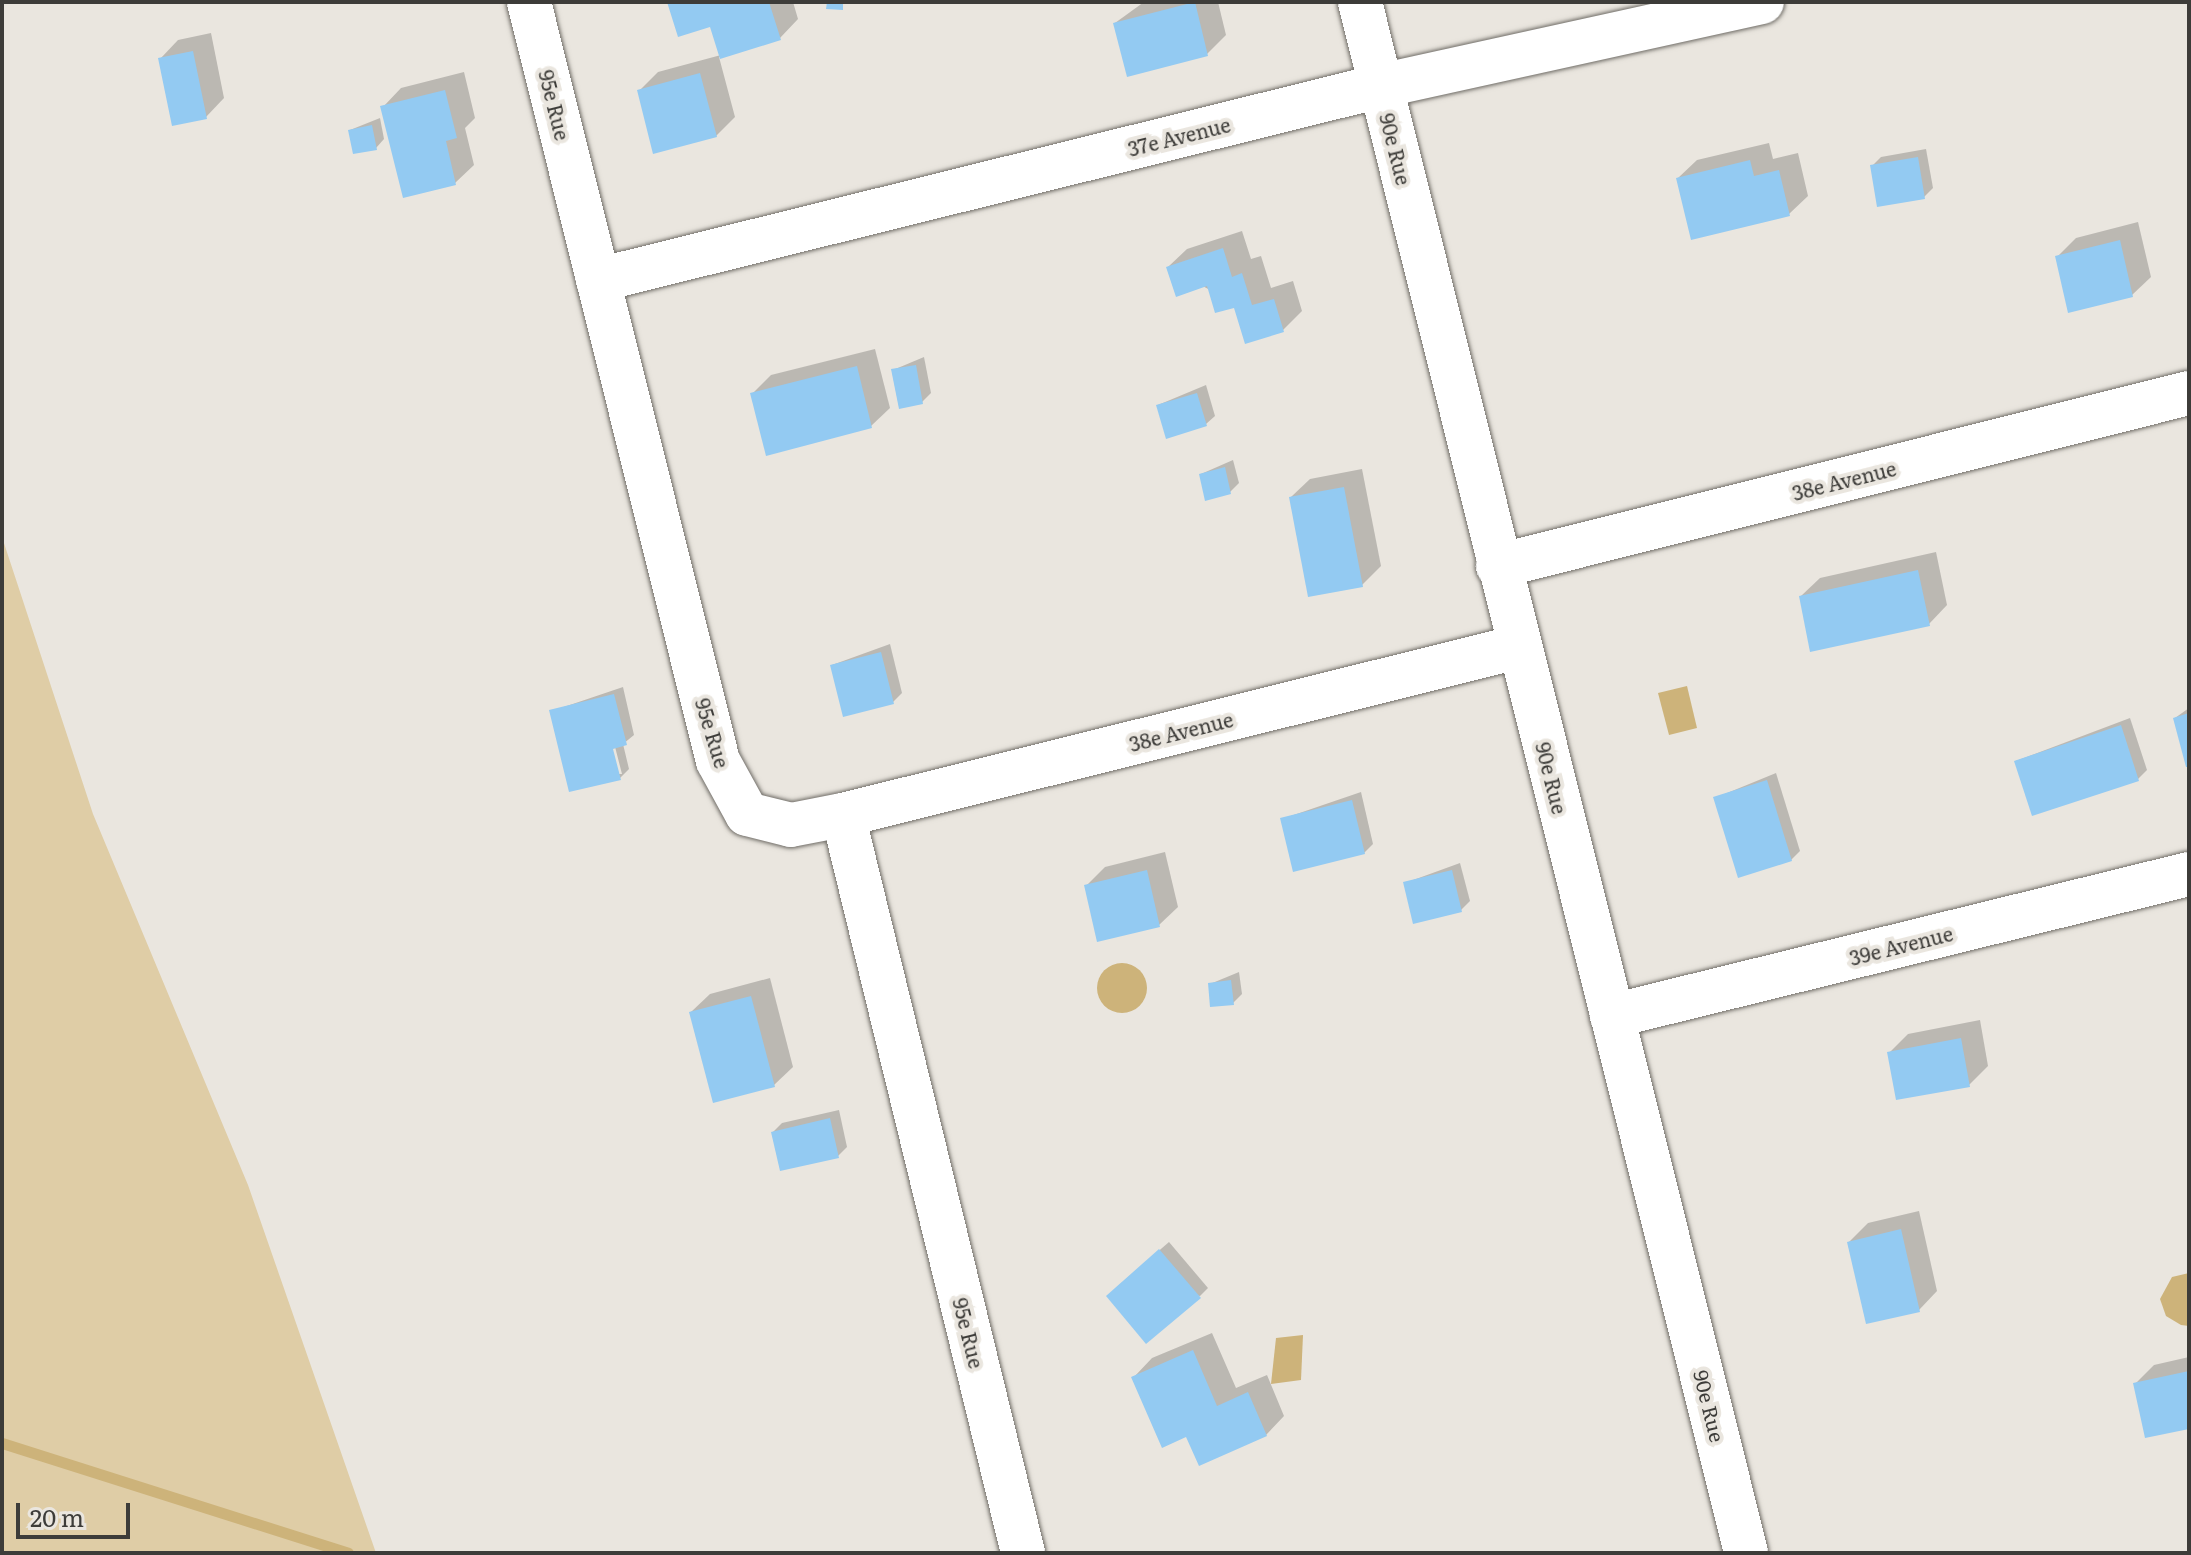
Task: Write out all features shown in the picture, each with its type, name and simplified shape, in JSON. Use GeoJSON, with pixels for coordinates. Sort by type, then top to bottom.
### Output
{"type":"FeatureCollection","features":[{"type":"Feature","properties":{"kind":"street","name":"95e Rue"},"geometry":{"type":"LineString","coordinates":[[529,2],[718,761],[747,814],[791,825],[843,815],[1023,1553]]}},
{"type":"Feature","properties":{"kind":"street","name":"90e Rue"},"geometry":{"type":"LineString","coordinates":[[1360,2],[1518,647],[1746,1553]]}},
{"type":"Feature","properties":{"kind":"street","name":"37e Avenue"},"geometry":{"type":"LineString","coordinates":[[598,280],[1380,86],[1762,2]]}},
{"type":"Feature","properties":{"kind":"street","name":"38e Avenue"},"geometry":{"type":"LineString","coordinates":[[1498,566],[2189,393]]}},
{"type":"Feature","properties":{"kind":"street","name":"38e Avenue"},"geometry":{"type":"LineString","coordinates":[[843,815],[1518,647]]}},
{"type":"Feature","properties":{"kind":"street","name":"39e Avenue"},"geometry":{"type":"LineString","coordinates":[[1612,1016],[2189,874]]}},
{"type":"Feature","properties":{"kind":"shaded area"},"geometry":{"type":"Polygon","coordinates":[[[2,537],[93,814],[248,1185],[376,1553],[2,1553],[2,537]]]}},
{"type":"Feature","properties":{"kind":"shaded area"},"geometry":{"type":"Polygon","coordinates":[[[1687,686],[1697,728],[1669,735],[1658,693],[1687,686]]]}},
{"type":"Feature","properties":{"kind":"shaded area"},"geometry":{"type":"Polygon","coordinates":[[[1122,963],[1139,971],[1147,988],[1139,1005],[1122,1013],[1105,1005],[1097,988],[1105,971],[1122,963]]]}},
{"type":"Feature","properties":{"kind":"shaded area"},"geometry":{"type":"Polygon","coordinates":[[[2189,1273],[2189,1326],[2166,1316],[2160,1299],[2172,1277],[2189,1273]]]}},
{"type":"Feature","properties":{"kind":"shaded area"},"geometry":{"type":"Polygon","coordinates":[[[1303,1335],[1301,1380],[1271,1384],[1276,1338],[1303,1335]]]}},
{"type":"Feature","properties":{"kind":"building"},"geometry":{"type":"Polygon","coordinates":[[[667,2],[769,2],[781,40],[720,59],[710,27],[678,37],[667,2]]]}},
{"type":"Feature","properties":{"kind":"building"},"geometry":{"type":"Polygon","coordinates":[[[827,2],[843,2],[843,10],[826,9],[827,2]]]}},
{"type":"Feature","properties":{"kind":"building"},"geometry":{"type":"Polygon","coordinates":[[[1195,2],[1208,56],[1127,77],[1113,23],[1195,2]]]}},
{"type":"Feature","properties":{"kind":"building"},"geometry":{"type":"Polygon","coordinates":[[[193,51],[207,119],[172,126],[158,58],[193,51]]]}},
{"type":"Feature","properties":{"kind":"building"},"geometry":{"type":"Polygon","coordinates":[[[700,73],[717,137],[653,154],[637,90],[700,73]]]}},
{"type":"Feature","properties":{"kind":"building"},"geometry":{"type":"Polygon","coordinates":[[[445,90],[457,138],[446,141],[456,185],[403,198],[380,106],[445,90]]]}},
{"type":"Feature","properties":{"kind":"building"},"geometry":{"type":"Polygon","coordinates":[[[372,125],[377,150],[353,154],[348,130],[372,125]]]}},
{"type":"Feature","properties":{"kind":"building"},"geometry":{"type":"Polygon","coordinates":[[[1918,157],[1925,199],[1877,207],[1870,165],[1918,157]]]}},
{"type":"Feature","properties":{"kind":"building"},"geometry":{"type":"Polygon","coordinates":[[[1750,160],[1754,176],[1779,170],[1790,216],[1691,240],[1676,178],[1750,160]]]}},
{"type":"Feature","properties":{"kind":"building"},"geometry":{"type":"Polygon","coordinates":[[[2120,240],[2133,297],[2068,313],[2055,256],[2120,240]]]}},
{"type":"Feature","properties":{"kind":"building"},"geometry":{"type":"Polygon","coordinates":[[[1223,248],[1232,277],[1242,273],[1252,305],[1274,299],[1284,332],[1245,344],[1234,308],[1215,313],[1207,286],[1176,297],[1166,267],[1223,248]]]}},
{"type":"Feature","properties":{"kind":"building"},"geometry":{"type":"Polygon","coordinates":[[[916,365],[923,404],[899,409],[891,369],[916,365]]]}},
{"type":"Feature","properties":{"kind":"building"},"geometry":{"type":"Polygon","coordinates":[[[857,366],[872,428],[766,456],[750,393],[857,366]]]}},
{"type":"Feature","properties":{"kind":"building"},"geometry":{"type":"Polygon","coordinates":[[[1197,393],[1207,426],[1166,439],[1156,405],[1197,393]]]}},
{"type":"Feature","properties":{"kind":"building"},"geometry":{"type":"Polygon","coordinates":[[[1225,467],[1231,494],[1205,501],[1199,474],[1225,467]]]}},
{"type":"Feature","properties":{"kind":"building"},"geometry":{"type":"Polygon","coordinates":[[[1344,487],[1363,587],[1308,597],[1289,497],[1344,487]]]}},
{"type":"Feature","properties":{"kind":"building"},"geometry":{"type":"Polygon","coordinates":[[[1918,570],[1930,626],[1810,652],[1799,596],[1918,570]]]}},
{"type":"Feature","properties":{"kind":"building"},"geometry":{"type":"Polygon","coordinates":[[[881,652],[894,704],[843,717],[830,665],[881,652]]]}},
{"type":"Feature","properties":{"kind":"building"},"geometry":{"type":"Polygon","coordinates":[[[614,694],[627,745],[613,749],[621,780],[569,792],[549,710],[614,694]]]}},
{"type":"Feature","properties":{"kind":"building"},"geometry":{"type":"Polygon","coordinates":[[[2189,713],[2189,767],[2186,767],[2173,718],[2189,713]]]}},
{"type":"Feature","properties":{"kind":"building"},"geometry":{"type":"Polygon","coordinates":[[[2121,725],[2139,781],[2032,816],[2014,761],[2121,725]]]}},
{"type":"Feature","properties":{"kind":"building"},"geometry":{"type":"Polygon","coordinates":[[[1767,780],[1792,861],[1738,878],[1713,797],[1767,780]]]}},
{"type":"Feature","properties":{"kind":"building"},"geometry":{"type":"Polygon","coordinates":[[[1352,800],[1365,854],[1293,872],[1280,818],[1352,800]]]}},
{"type":"Feature","properties":{"kind":"building"},"geometry":{"type":"Polygon","coordinates":[[[1147,870],[1160,927],[1097,942],[1084,885],[1147,870]]]}},
{"type":"Feature","properties":{"kind":"building"},"geometry":{"type":"Polygon","coordinates":[[[1452,870],[1462,912],[1413,924],[1403,882],[1452,870]]]}},
{"type":"Feature","properties":{"kind":"building"},"geometry":{"type":"Polygon","coordinates":[[[1231,980],[1234,1005],[1210,1007],[1208,983],[1231,980]]]}},
{"type":"Feature","properties":{"kind":"building"},"geometry":{"type":"Polygon","coordinates":[[[751,996],[775,1087],[713,1103],[689,1012],[751,996]]]}},
{"type":"Feature","properties":{"kind":"building"},"geometry":{"type":"Polygon","coordinates":[[[1961,1038],[1970,1087],[1896,1100],[1887,1052],[1961,1038]]]}},
{"type":"Feature","properties":{"kind":"building"},"geometry":{"type":"Polygon","coordinates":[[[830,1118],[839,1158],[780,1171],[771,1132],[830,1118]]]}},
{"type":"Feature","properties":{"kind":"building"},"geometry":{"type":"Polygon","coordinates":[[[1901,1229],[1920,1312],[1866,1324],[1847,1242],[1901,1229]]]}},
{"type":"Feature","properties":{"kind":"building"},"geometry":{"type":"Polygon","coordinates":[[[1159,1249],[1201,1298],[1146,1344],[1106,1296],[1159,1249]]]}},
{"type":"Feature","properties":{"kind":"building"},"geometry":{"type":"Polygon","coordinates":[[[1193,1350],[1217,1406],[1248,1392],[1267,1436],[1199,1466],[1186,1437],[1162,1448],[1131,1377],[1193,1350]]]}},
{"type":"Feature","properties":{"kind":"building"},"geometry":{"type":"Polygon","coordinates":[[[2189,1371],[2189,1429],[2145,1438],[2133,1383],[2189,1371]]]}},
{"type":"Feature","properties":{"kind":"waterway"},"geometry":{"type":"LineString","coordinates":[[2,1443],[348,1553]]}}]}
